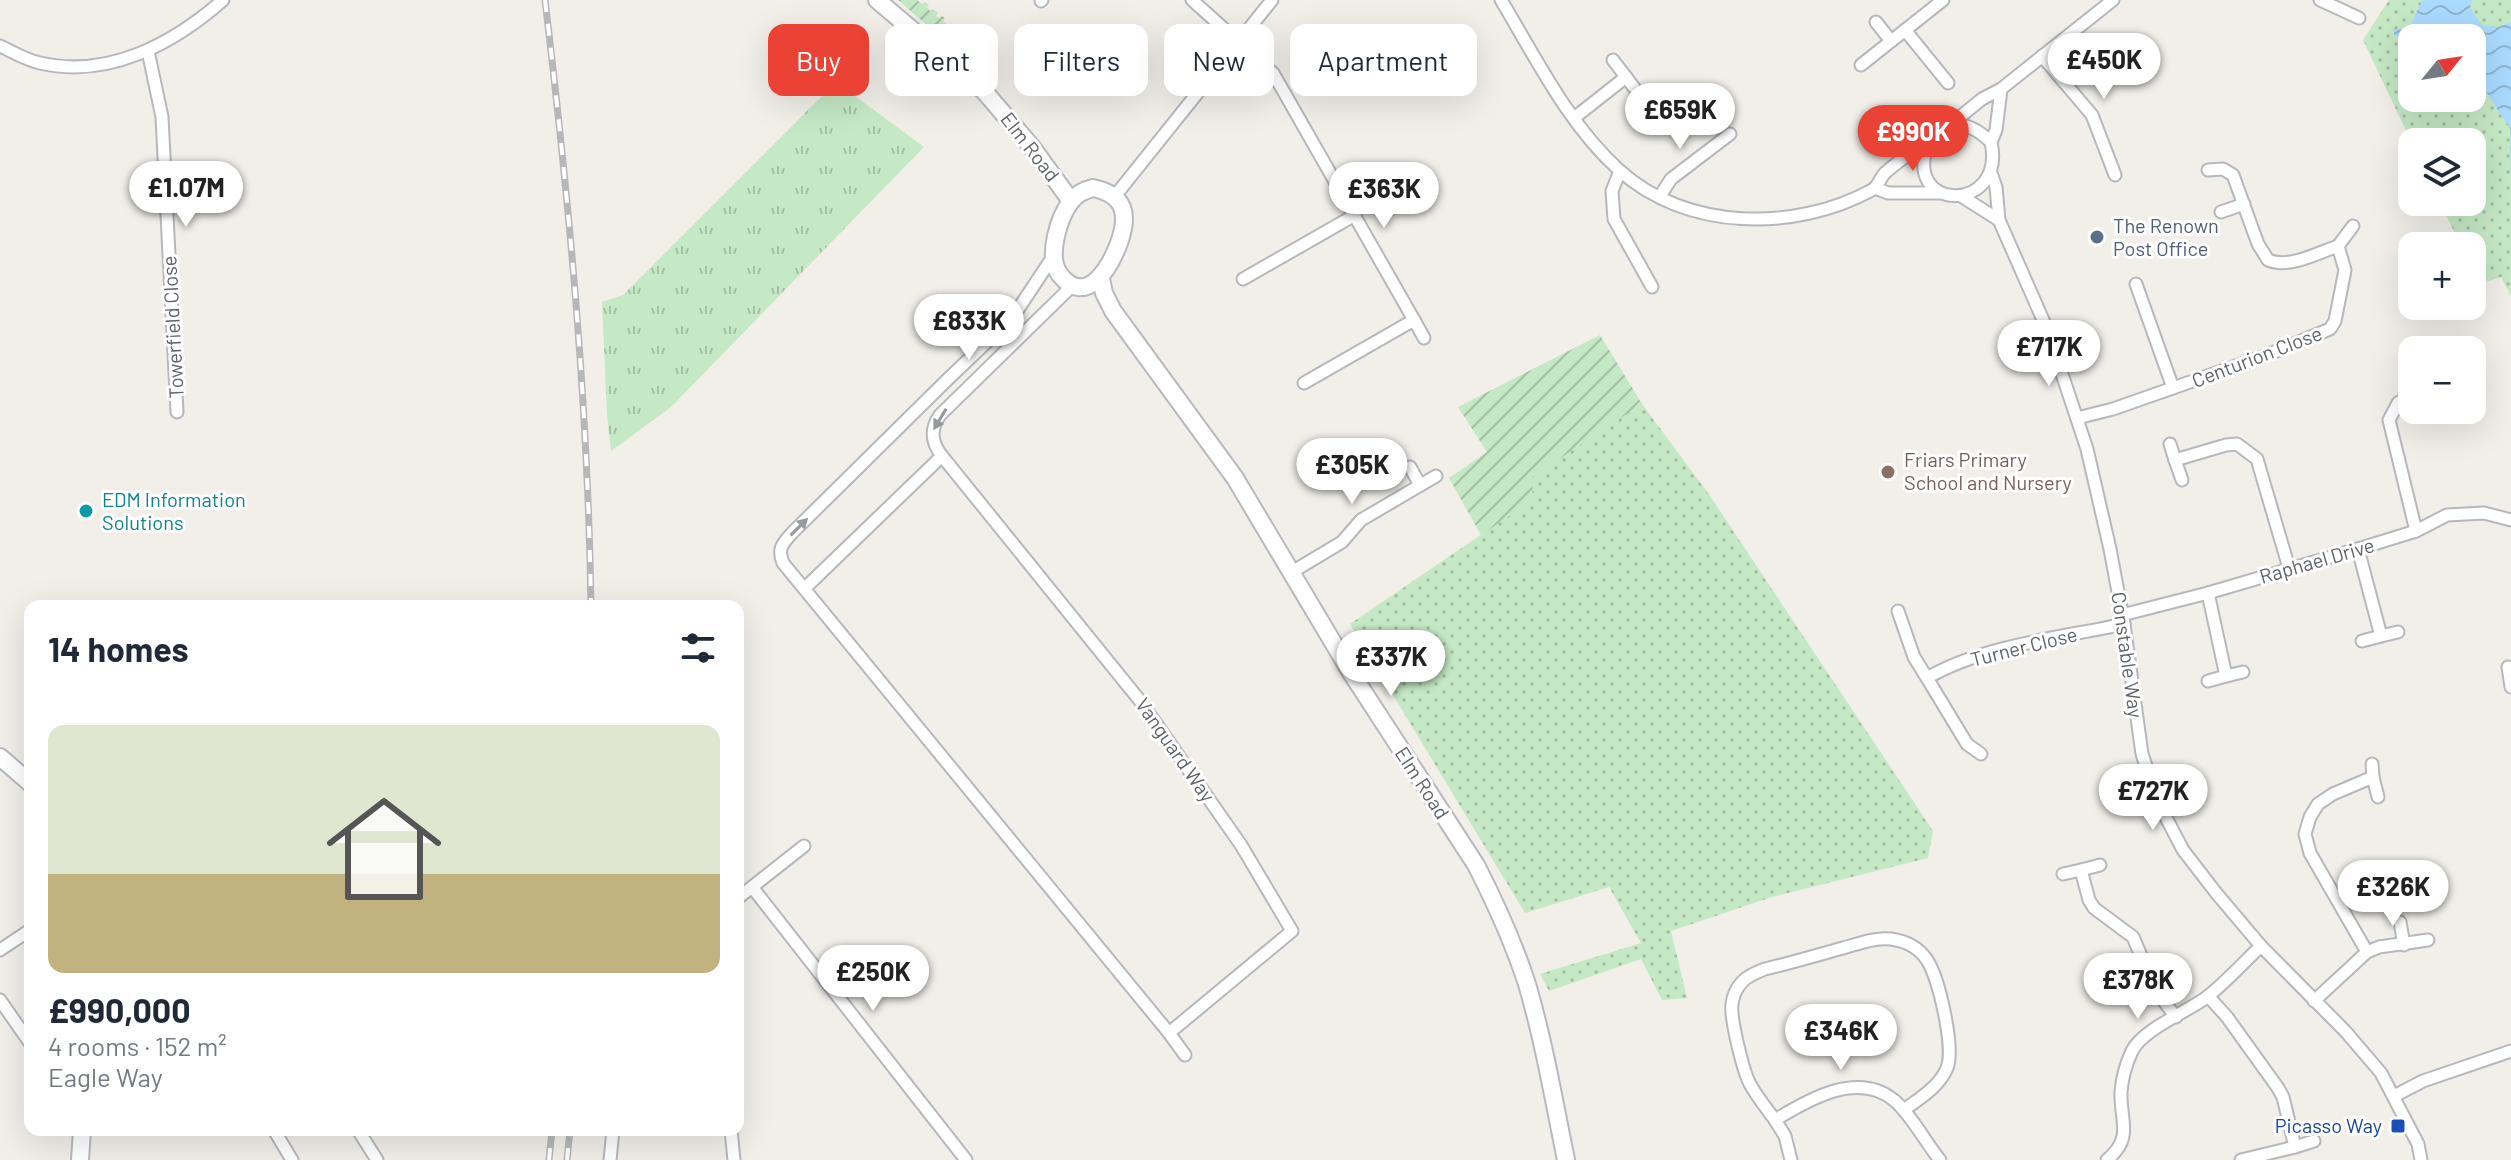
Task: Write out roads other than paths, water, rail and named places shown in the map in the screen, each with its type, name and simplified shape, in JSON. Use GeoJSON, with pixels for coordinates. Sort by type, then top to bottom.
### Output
{"type":"FeatureCollection","features":[{"type":"Feature","properties":{"kind":"street"},"geometry":{"type":"LineString","coordinates":[[0,46],[40,63],[69,66],[98,64],[148,51],[179,35],[223,0]]}},
{"type":"Feature","properties":{"kind":"street","name":"Elm Road"},"geometry":{"type":"LineString","coordinates":[[877,0],[984,91],[1031,146],[1071,201]]}},
{"type":"Feature","properties":{"kind":"street"},"geometry":{"type":"LineString","coordinates":[[1192,0],[1218,24]]}},
{"type":"Feature","properties":{"kind":"street"},"geometry":{"type":"LineString","coordinates":[[1252,24],[1272,0]]}},
{"type":"Feature","properties":{"kind":"street"},"geometry":{"type":"LineString","coordinates":[[1861,65],[1943,0]]}},
{"type":"Feature","properties":{"kind":"street"},"geometry":{"type":"LineString","coordinates":[[1506,2],[1574,118],[1620,171],[1660,196],[1685,207],[1744,219],[1777,219],[1820,212],[1875,188],[1884,174],[1982,99],[2001,89],[2113,0]]}},
{"type":"Feature","properties":{"kind":"street"},"geometry":{"type":"LineString","coordinates":[[2320,0],[2359,18]]}},
{"type":"Feature","properties":{"kind":"street"},"geometry":{"type":"LineString","coordinates":[[1876,22],[1891,41]]}},
{"type":"Feature","properties":{"kind":"street"},"geometry":{"type":"LineString","coordinates":[[1905,30],[1948,83]]}},
{"type":"Feature","properties":{"kind":"street","name":"Towerfield Close"},"geometry":{"type":"LineString","coordinates":[[148,51],[162,117],[177,412]]}},
{"type":"Feature","properties":{"kind":"street"},"geometry":{"type":"LineString","coordinates":[[2042,56],[2092,115],[2115,175]]}},
{"type":"Feature","properties":{"kind":"street"},"geometry":{"type":"LineString","coordinates":[[1613,60],[1650,109]]}},
{"type":"Feature","properties":{"kind":"street"},"geometry":{"type":"LineString","coordinates":[[1274,75],[1424,338]]}},
{"type":"Feature","properties":{"kind":"street"},"geometry":{"type":"LineString","coordinates":[[1574,118],[1626,77]]}},
{"type":"Feature","properties":{"kind":"street"},"geometry":{"type":"LineString","coordinates":[[1930,139],[1924,153],[1924,177],[1929,185],[1947,196],[1961,196],[1974,191],[1991,173],[1994,162],[1991,142],[1996,130],[2001,89]]}},
{"type":"Feature","properties":{"kind":"street"},"geometry":{"type":"LineString","coordinates":[[1115,196],[1196,96]]}},
{"type":"Feature","properties":{"kind":"street"},"geometry":{"type":"LineString","coordinates":[[1950,125],[1973,127],[1991,142]]}},
{"type":"Feature","properties":{"kind":"street"},"geometry":{"type":"LineString","coordinates":[[1660,196],[1671,179],[1730,134]]}},
{"type":"Feature","properties":{"kind":"street"},"geometry":{"type":"LineString","coordinates":[[2208,170],[2223,169],[2233,175],[2258,244],[2268,260],[2281,264],[2338,246],[2353,226]]}},
{"type":"Feature","properties":{"kind":"street"},"geometry":{"type":"LineString","coordinates":[[1620,171],[1612,191],[1614,219],[1652,287]]}},
{"type":"Feature","properties":{"kind":"street","name":"Constable Way"},"geometry":{"type":"LineString","coordinates":[[1991,173],[1996,187],[1999,220],[2039,307],[2077,418],[2104,522],[2123,619],[2138,732],[2159,804],[2196,869],[2261,946],[2381,1073],[2418,1144],[2421,1160]]}},
{"type":"Feature","properties":{"kind":"street"},"geometry":{"type":"LineString","coordinates":[[1052,258],[1060,275],[1073,285],[1084,286],[1101,279],[1113,260],[1125,223],[1121,205],[1115,196],[1093,188],[1084,190],[1071,201],[1053,246],[1052,258],[1013,317],[781,545],[779,553],[783,563],[1185,1055]]}},
{"type":"Feature","properties":{"kind":"street"},"geometry":{"type":"LineString","coordinates":[[1875,188],[1888,193],[1939,193]]}},
{"type":"Feature","properties":{"kind":"street"},"geometry":{"type":"LineString","coordinates":[[1961,196],[1999,220]]}},
{"type":"Feature","properties":{"kind":"street"},"geometry":{"type":"LineString","coordinates":[[2221,212],[2244,204]]}},
{"type":"Feature","properties":{"kind":"street"},"geometry":{"type":"LineString","coordinates":[[1243,279],[1355,215]]}},
{"type":"Feature","properties":{"kind":"street","name":"Centurion Close"},"geometry":{"type":"LineString","coordinates":[[2077,418],[2267,355],[2330,329],[2335,321],[2345,270],[2338,246]]}},
{"type":"Feature","properties":{"kind":"street","name":"Elm Road"},"geometry":{"type":"LineString","coordinates":[[1101,279],[1113,311],[1235,478],[1350,671],[1476,865],[1525,979],[1566,1160]]}},
{"type":"Feature","properties":{"kind":"street"},"geometry":{"type":"LineString","coordinates":[[2136,284],[2173,388]]}},
{"type":"Feature","properties":{"kind":"street"},"geometry":{"type":"LineString","coordinates":[[805,588],[942,456],[935,447],[933,429],[940,415],[1073,285]]}},
{"type":"Feature","properties":{"kind":"street"},"geometry":{"type":"LineString","coordinates":[[1304,383],[1414,320]]}},
{"type":"Feature","properties":{"kind":"street"},"geometry":{"type":"LineString","coordinates":[[947,380],[961,396]]}},
{"type":"Feature","properties":{"kind":"street"},"geometry":{"type":"LineString","coordinates":[[2398,403],[2389,420],[2416,531]]}},
{"type":"Feature","properties":{"kind":"street"},"geometry":{"type":"LineString","coordinates":[[2170,444],[2182,480]]}},
{"type":"Feature","properties":{"kind":"street"},"geometry":{"type":"LineString","coordinates":[[2175,460],[2226,445],[2237,444],[2247,449],[2257,459],[2289,568]]}},
{"type":"Feature","properties":{"kind":"street","name":"Vanguard Way"},"geometry":{"type":"LineString","coordinates":[[942,456],[1141,702],[1241,845],[1292,931],[1169,1033]]}},
{"type":"Feature","properties":{"kind":"street"},"geometry":{"type":"LineString","coordinates":[[1410,467],[1420,485]]}},
{"type":"Feature","properties":{"kind":"street"},"geometry":{"type":"LineString","coordinates":[[1292,572],[1342,542],[1361,520],[1436,476]]}},
{"type":"Feature","properties":{"kind":"street","name":"Raphael Drive"},"geometry":{"type":"LineString","coordinates":[[2123,619],[2416,531],[2447,515],[2484,513],[2511,520]]}},
{"type":"Feature","properties":{"kind":"street"},"geometry":{"type":"LineString","coordinates":[[2358,549],[2381,636]]}},
{"type":"Feature","properties":{"kind":"street"},"geometry":{"type":"LineString","coordinates":[[2208,593],[2226,676]]}},
{"type":"Feature","properties":{"kind":"street"},"geometry":{"type":"LineString","coordinates":[[1898,611],[1914,657],[1967,744],[1981,754]]}},
{"type":"Feature","properties":{"kind":"street","name":"Turner Close"},"geometry":{"type":"LineString","coordinates":[[1927,678],[1947,666],[2123,619]]}},
{"type":"Feature","properties":{"kind":"street"},"geometry":{"type":"LineString","coordinates":[[2362,641],[2398,632]]}},
{"type":"Feature","properties":{"kind":"street"},"geometry":{"type":"LineString","coordinates":[[2508,667],[2511,687]]}},
{"type":"Feature","properties":{"kind":"street"},"geometry":{"type":"LineString","coordinates":[[2208,681],[2243,672]]}},
{"type":"Feature","properties":{"kind":"street"},"geometry":{"type":"LineString","coordinates":[[0,757],[24,778]]}},
{"type":"Feature","properties":{"kind":"street"},"geometry":{"type":"LineString","coordinates":[[2372,764],[2378,797]]}},
{"type":"Feature","properties":{"kind":"street"},"geometry":{"type":"LineString","coordinates":[[2367,952],[2310,853],[2305,834],[2318,804],[2373,777]]}},
{"type":"Feature","properties":{"kind":"street"},"geometry":{"type":"LineString","coordinates":[[744,893],[804,846]]}},
{"type":"Feature","properties":{"kind":"street"},"geometry":{"type":"LineString","coordinates":[[2063,874],[2100,865]]}},
{"type":"Feature","properties":{"kind":"street"},"geometry":{"type":"LineString","coordinates":[[2081,870],[2094,908],[2133,937],[2156,991],[2176,1017]]}},
{"type":"Feature","properties":{"kind":"street"},"geometry":{"type":"LineString","coordinates":[[752,887],[966,1160]]}},
{"type":"Feature","properties":{"kind":"street"},"geometry":{"type":"LineString","coordinates":[[2400,922],[2404,945]]}},
{"type":"Feature","properties":{"kind":"street"},"geometry":{"type":"LineString","coordinates":[[0,950],[24,934]]}},
{"type":"Feature","properties":{"kind":"street"},"geometry":{"type":"LineString","coordinates":[[1791,1160],[1785,1136],[1746,1074],[1732,1014],[1732,1003],[1742,982],[1765,969],[1884,939],[1905,942],[1921,952],[1936,977],[1949,1037],[1949,1061],[1946,1072],[1931,1090],[1904,1110]]}},
{"type":"Feature","properties":{"kind":"street"},"geometry":{"type":"LineString","coordinates":[[2314,1001],[2367,952],[2379,947],[2428,940]]}},
{"type":"Feature","properties":{"kind":"street"},"geometry":{"type":"LineString","coordinates":[[2107,1160],[2115,1153],[2125,1134],[2121,1093],[2123,1073],[2133,1048],[2208,996],[2261,946]]}},
{"type":"Feature","properties":{"kind":"street"},"geometry":{"type":"LineString","coordinates":[[2208,996],[2227,1017],[2278,1088],[2295,1147]]}},
{"type":"Feature","properties":{"kind":"street"},"geometry":{"type":"LineString","coordinates":[[0,1000],[24,1034]]}},
{"type":"Feature","properties":{"kind":"street"},"geometry":{"type":"LineString","coordinates":[[2394,1096],[2423,1081],[2511,1051]]}},
{"type":"Feature","properties":{"kind":"street"},"geometry":{"type":"LineString","coordinates":[[1775,1120],[1811,1100],[1855,1087],[1875,1089],[1904,1110],[1940,1160]]}},
{"type":"Feature","properties":{"kind":"street"},"geometry":{"type":"LineString","coordinates":[[80,1160],[82,1136]]}},
{"type":"Feature","properties":{"kind":"street"},"geometry":{"type":"LineString","coordinates":[[278,1136],[292,1160]]}},
{"type":"Feature","properties":{"kind":"street"},"geometry":{"type":"LineString","coordinates":[[362,1136],[377,1160]]}},
{"type":"Feature","properties":{"kind":"street"},"geometry":{"type":"LineString","coordinates":[[610,1160],[612,1136]]}},
{"type":"Feature","properties":{"kind":"street"},"geometry":{"type":"LineString","coordinates":[[732,1136],[734,1160]]}},
{"type":"Feature","properties":{"kind":"street"},"geometry":{"type":"LineString","coordinates":[[2241,1160],[2314,1141]]}},
{"type":"Feature","properties":{"kind":"water"},"geometry":{"type":"Polygon","coordinates":[[[2472,0],[2470,8],[2481,24],[2411,24],[2422,1],[2472,0]]]}},
{"type":"Feature","properties":{"kind":"water"},"geometry":{"type":"Polygon","coordinates":[[[2511,22],[2511,180],[2510,128],[2486,92],[2486,26],[2498,27],[2511,22]]]}},
{"type":"Feature","properties":{"kind":"railway"},"geometry":{"type":"LineString","coordinates":[[545,0],[576,302],[586,454],[591,600]]}},
{"type":"Feature","properties":{"kind":"railway"},"geometry":{"type":"LineString","coordinates":[[549,1160],[551,1136]]}},
{"type":"Feature","properties":{"kind":"railway"},"geometry":{"type":"LineString","coordinates":[[567,1160],[569,1136]]}},
{"type":"Feature","properties":{"kind":"place","name":"The Renown Post Office"},"geometry":{"type":"Point","coordinates":[2097,237]}},
{"type":"Feature","properties":{"kind":"place","name":"Friars Primary School and Nursery"},"geometry":{"type":"Point","coordinates":[1888,472]}},
{"type":"Feature","properties":{"kind":"place","name":"EDM Information Solutions"},"geometry":{"type":"Point","coordinates":[86,511]}},
{"type":"Feature","properties":{"kind":"place","name":"Picasso Way"},"geometry":{"type":"Point","coordinates":[2398,1126]}}]}
